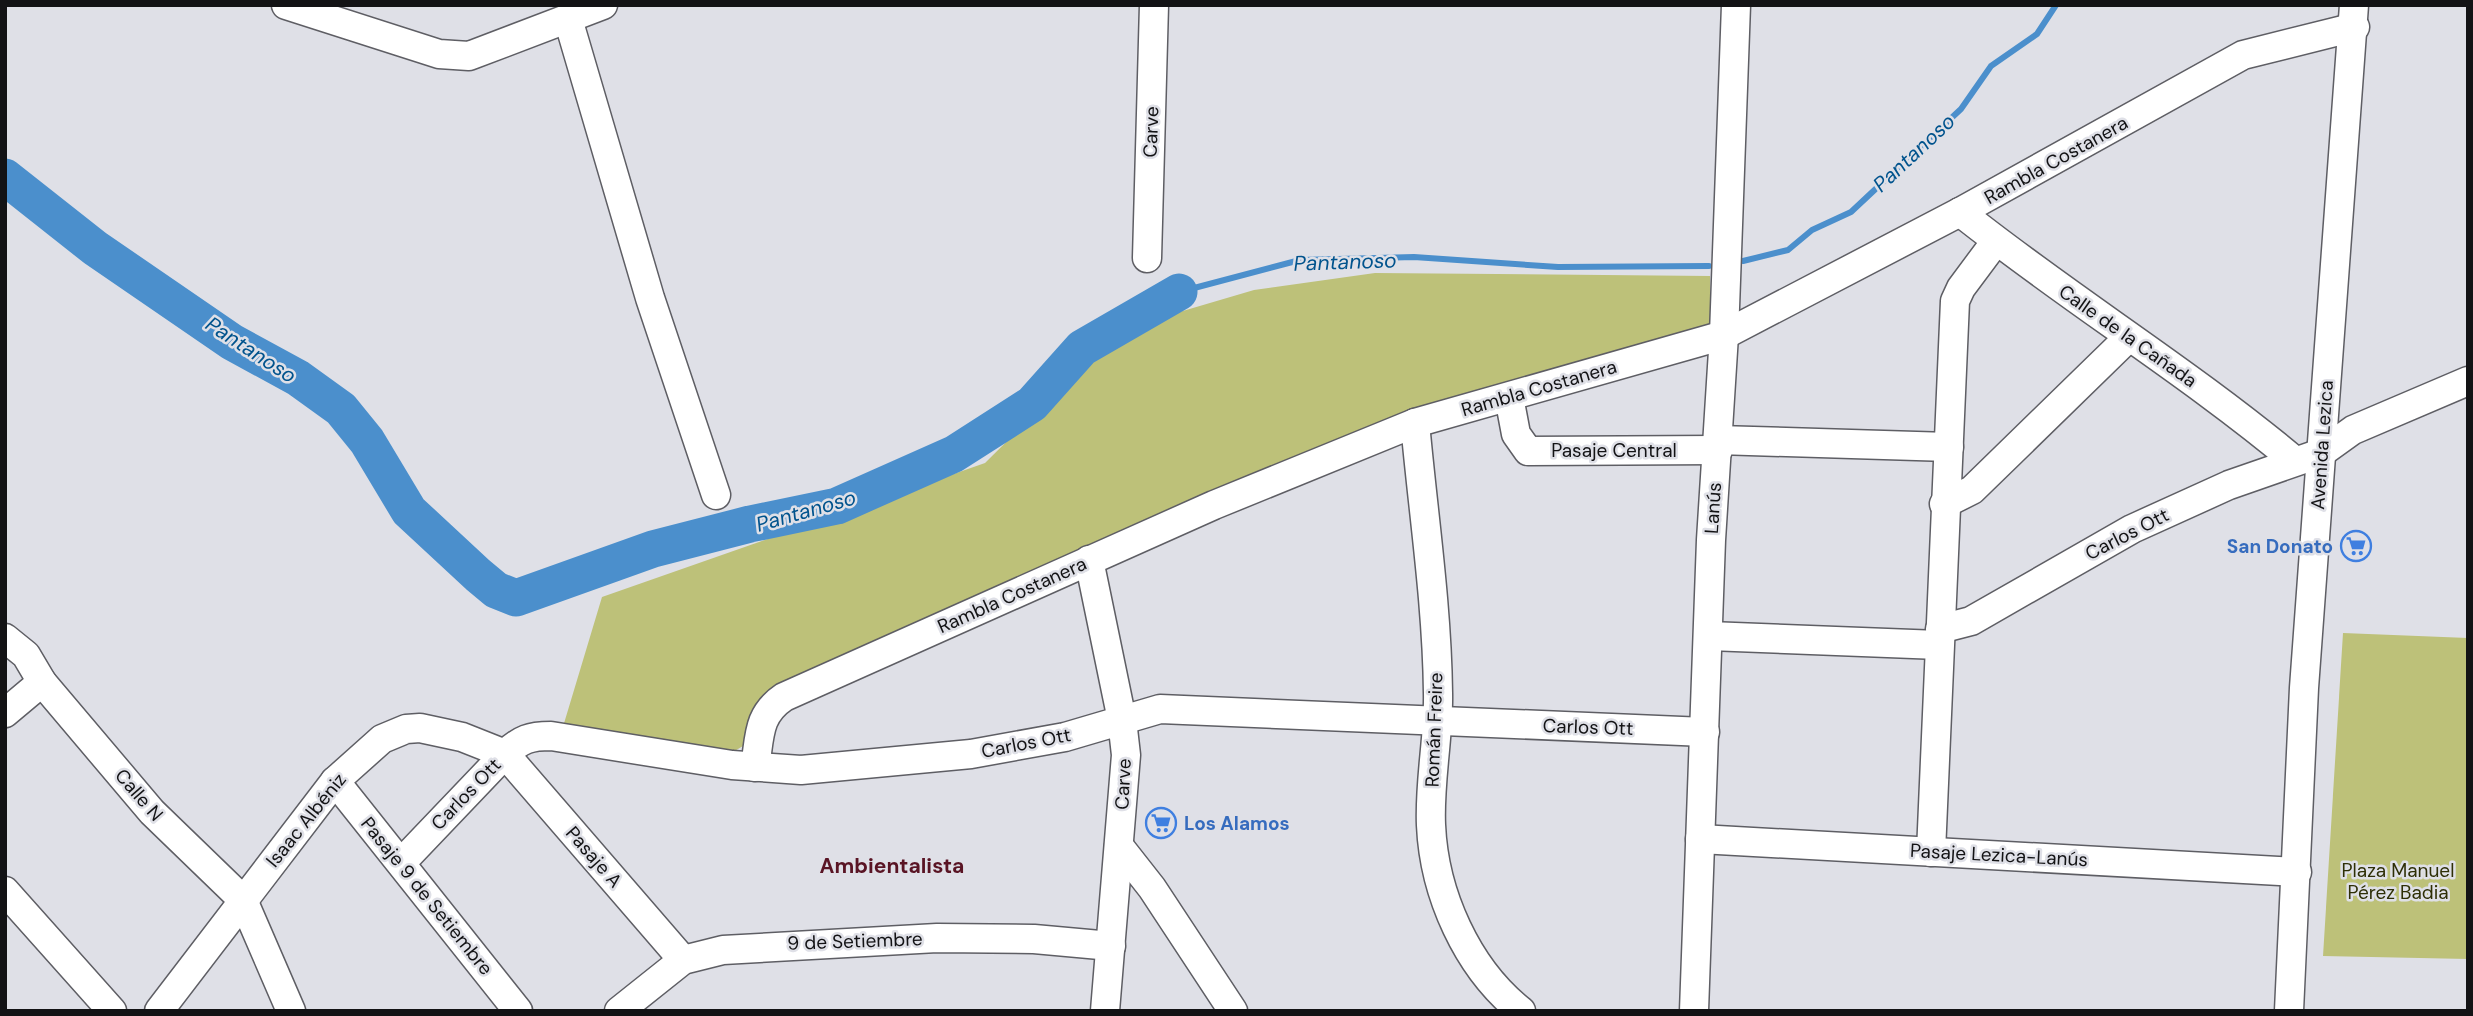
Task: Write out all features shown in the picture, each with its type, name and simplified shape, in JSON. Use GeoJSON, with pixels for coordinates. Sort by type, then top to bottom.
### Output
{"type":"FeatureCollection","features":[{"type":"Feature","properties":{"kind":"street"},"geometry":{"type":"LineString","coordinates":[[286,5],[439,54],[469,56],[603,5]]}},
{"type":"Feature","properties":{"kind":"street","name":"Carve"},"geometry":{"type":"LineString","coordinates":[[1147,258],[1154,5]]}},
{"type":"Feature","properties":{"kind":"street","name":"Lanús"},"geometry":{"type":"LineString","coordinates":[[1694,1011],[1711,540],[1724,335],[1736,5]]}},
{"type":"Feature","properties":{"kind":"street","name":"Rambla Costanera"},"geometry":{"type":"LineString","coordinates":[[755,767],[763,719],[770,707],[784,697],[1089,560],[1415,423],[1724,335],[1960,212],[2244,55],[2354,16]]}},
{"type":"Feature","properties":{"kind":"street","name":"Avenida Lezica"},"geometry":{"type":"LineString","coordinates":[[2290,1011],[2297,872],[2308,457],[2354,16]]}},
{"type":"Feature","properties":{"kind":"street"},"geometry":{"type":"LineString","coordinates":[[568,19],[650,298],[716,495]]}},
{"type":"Feature","properties":{"kind":"street","name":"Calle de la Cañada"},"geometry":{"type":"LineString","coordinates":[[1960,212],[2128,338],[2242,416],[2308,457]]}},
{"type":"Feature","properties":{"kind":"street"},"geometry":{"type":"LineString","coordinates":[[1931,852],[1944,504],[1955,301],[1961,288],[1996,241]]}},
{"type":"Feature","properties":{"kind":"street"},"geometry":{"type":"LineString","coordinates":[[1944,504],[1972,489],[2128,338]]}},
{"type":"Feature","properties":{"kind":"street","name":"Carlos Ott"},"geometry":{"type":"LineString","coordinates":[[1709,636],[1939,637],[2132,529],[2229,485],[2308,457],[2353,430],[2468,381]]}},
{"type":"Feature","properties":{"kind":"street","name":"Pasaje Central"},"geometry":{"type":"LineString","coordinates":[[1510,397],[1516,434],[1528,451],[1718,445]]}},
{"type":"Feature","properties":{"kind":"street","name":"Román Freire"},"geometry":{"type":"LineString","coordinates":[[1415,423],[1436,666],[1431,826],[1438,876],[1458,931],[1480,968],[1505,998],[1521,1011]]}},
{"type":"Feature","properties":{"kind":"street"},"geometry":{"type":"LineString","coordinates":[[1718,445],[1949,447]]}},
{"type":"Feature","properties":{"kind":"street","name":"Carve"},"geometry":{"type":"LineString","coordinates":[[1089,560],[1122,720],[1126,755],[1105,1011]]}},
{"type":"Feature","properties":{"kind":"street","name":"Calle N"},"geometry":{"type":"LineString","coordinates":[[5,638],[26,655],[42,682],[152,812],[243,900]]}},
{"type":"Feature","properties":{"kind":"street"},"geometry":{"type":"LineString","coordinates":[[5,713],[42,682]]}},
{"type":"Feature","properties":{"kind":"street","name":"Carlos Ott"},"geometry":{"type":"LineString","coordinates":[[401,863],[519,740],[551,736],[755,767],[801,770],[971,754],[1065,737],[1160,709],[1178,708],[1705,732]]}},
{"type":"Feature","properties":{"kind":"street","name":"Isaac Albéniz"},"geometry":{"type":"LineString","coordinates":[[159,1011],[335,781],[382,739],[406,729],[421,728],[462,737],[505,754]]}},
{"type":"Feature","properties":{"kind":"street","name":"Pasaje A"},"geometry":{"type":"LineString","coordinates":[[505,754],[683,960]]}},
{"type":"Feature","properties":{"kind":"street","name":"Pasaje 9 de Setiembre"},"geometry":{"type":"LineString","coordinates":[[335,781],[519,1011]]}},
{"type":"Feature","properties":{"kind":"street","name":"Pasaje Lezica-Lanús"},"geometry":{"type":"LineString","coordinates":[[1700,839],[2297,872]]}},
{"type":"Feature","properties":{"kind":"street"},"geometry":{"type":"LineString","coordinates":[[1119,846],[1153,888],[1233,1011]]}},
{"type":"Feature","properties":{"kind":"street"},"geometry":{"type":"LineString","coordinates":[[5,891],[112,1011]]}},
{"type":"Feature","properties":{"kind":"street"},"geometry":{"type":"LineString","coordinates":[[243,900],[291,1011]]}},
{"type":"Feature","properties":{"kind":"street","name":"9 de Setiembre"},"geometry":{"type":"LineString","coordinates":[[619,1011],[683,960],[723,950],[779,944],[937,938],[1034,939],[1111,946]]}},
{"type":"Feature","properties":{"kind":"green space"},"geometry":{"type":"Polygon","coordinates":[[[1375,273],[1710,276],[1711,331],[1416,408],[1300,458],[754,715],[743,746],[733,752],[562,730],[602,597],[985,463],[1093,356],[1159,318],[1254,290],[1375,273]]]}},
{"type":"Feature","properties":{"kind":"green space","name":"Plaza Manuel Pérez Badia"},"geometry":{"type":"Polygon","coordinates":[[[2343,633],[2468,638],[2468,959],[2323,956],[2343,633]]]}},
{"type":"Feature","properties":{"kind":"waterway","name":"Pantanoso"},"geometry":{"type":"LineString","coordinates":[[1743,261],[1788,250],[1812,230],[1851,212],[1961,109],[1991,66],[2037,34],[2056,5]]}},
{"type":"Feature","properties":{"kind":"waterway","name":"Pantanoso"},"geometry":{"type":"LineString","coordinates":[[5,177],[95,248],[232,342],[298,378],[341,409],[367,441],[409,511],[496,590],[516,598],[653,549],[750,524],[837,506],[954,454],[1032,404],[1082,348],[1179,292]]}},
{"type":"Feature","properties":{"kind":"waterway","name":"Pantanoso"},"geometry":{"type":"LineString","coordinates":[[1179,292],[1300,260],[1414,257],[1558,267],[1709,266]]}},
{"type":"Feature","properties":{"kind":"place","name":"San Donato"},"geometry":{"type":"Point","coordinates":[2356,546]}},
{"type":"Feature","properties":{"kind":"place","name":"Los Alamos"},"geometry":{"type":"Point","coordinates":[1161,823]}},
{"type":"Feature","properties":{"kind":"district","name":"Ambientalista"},"geometry":{"type":"Point","coordinates":[892,866]}}]}
